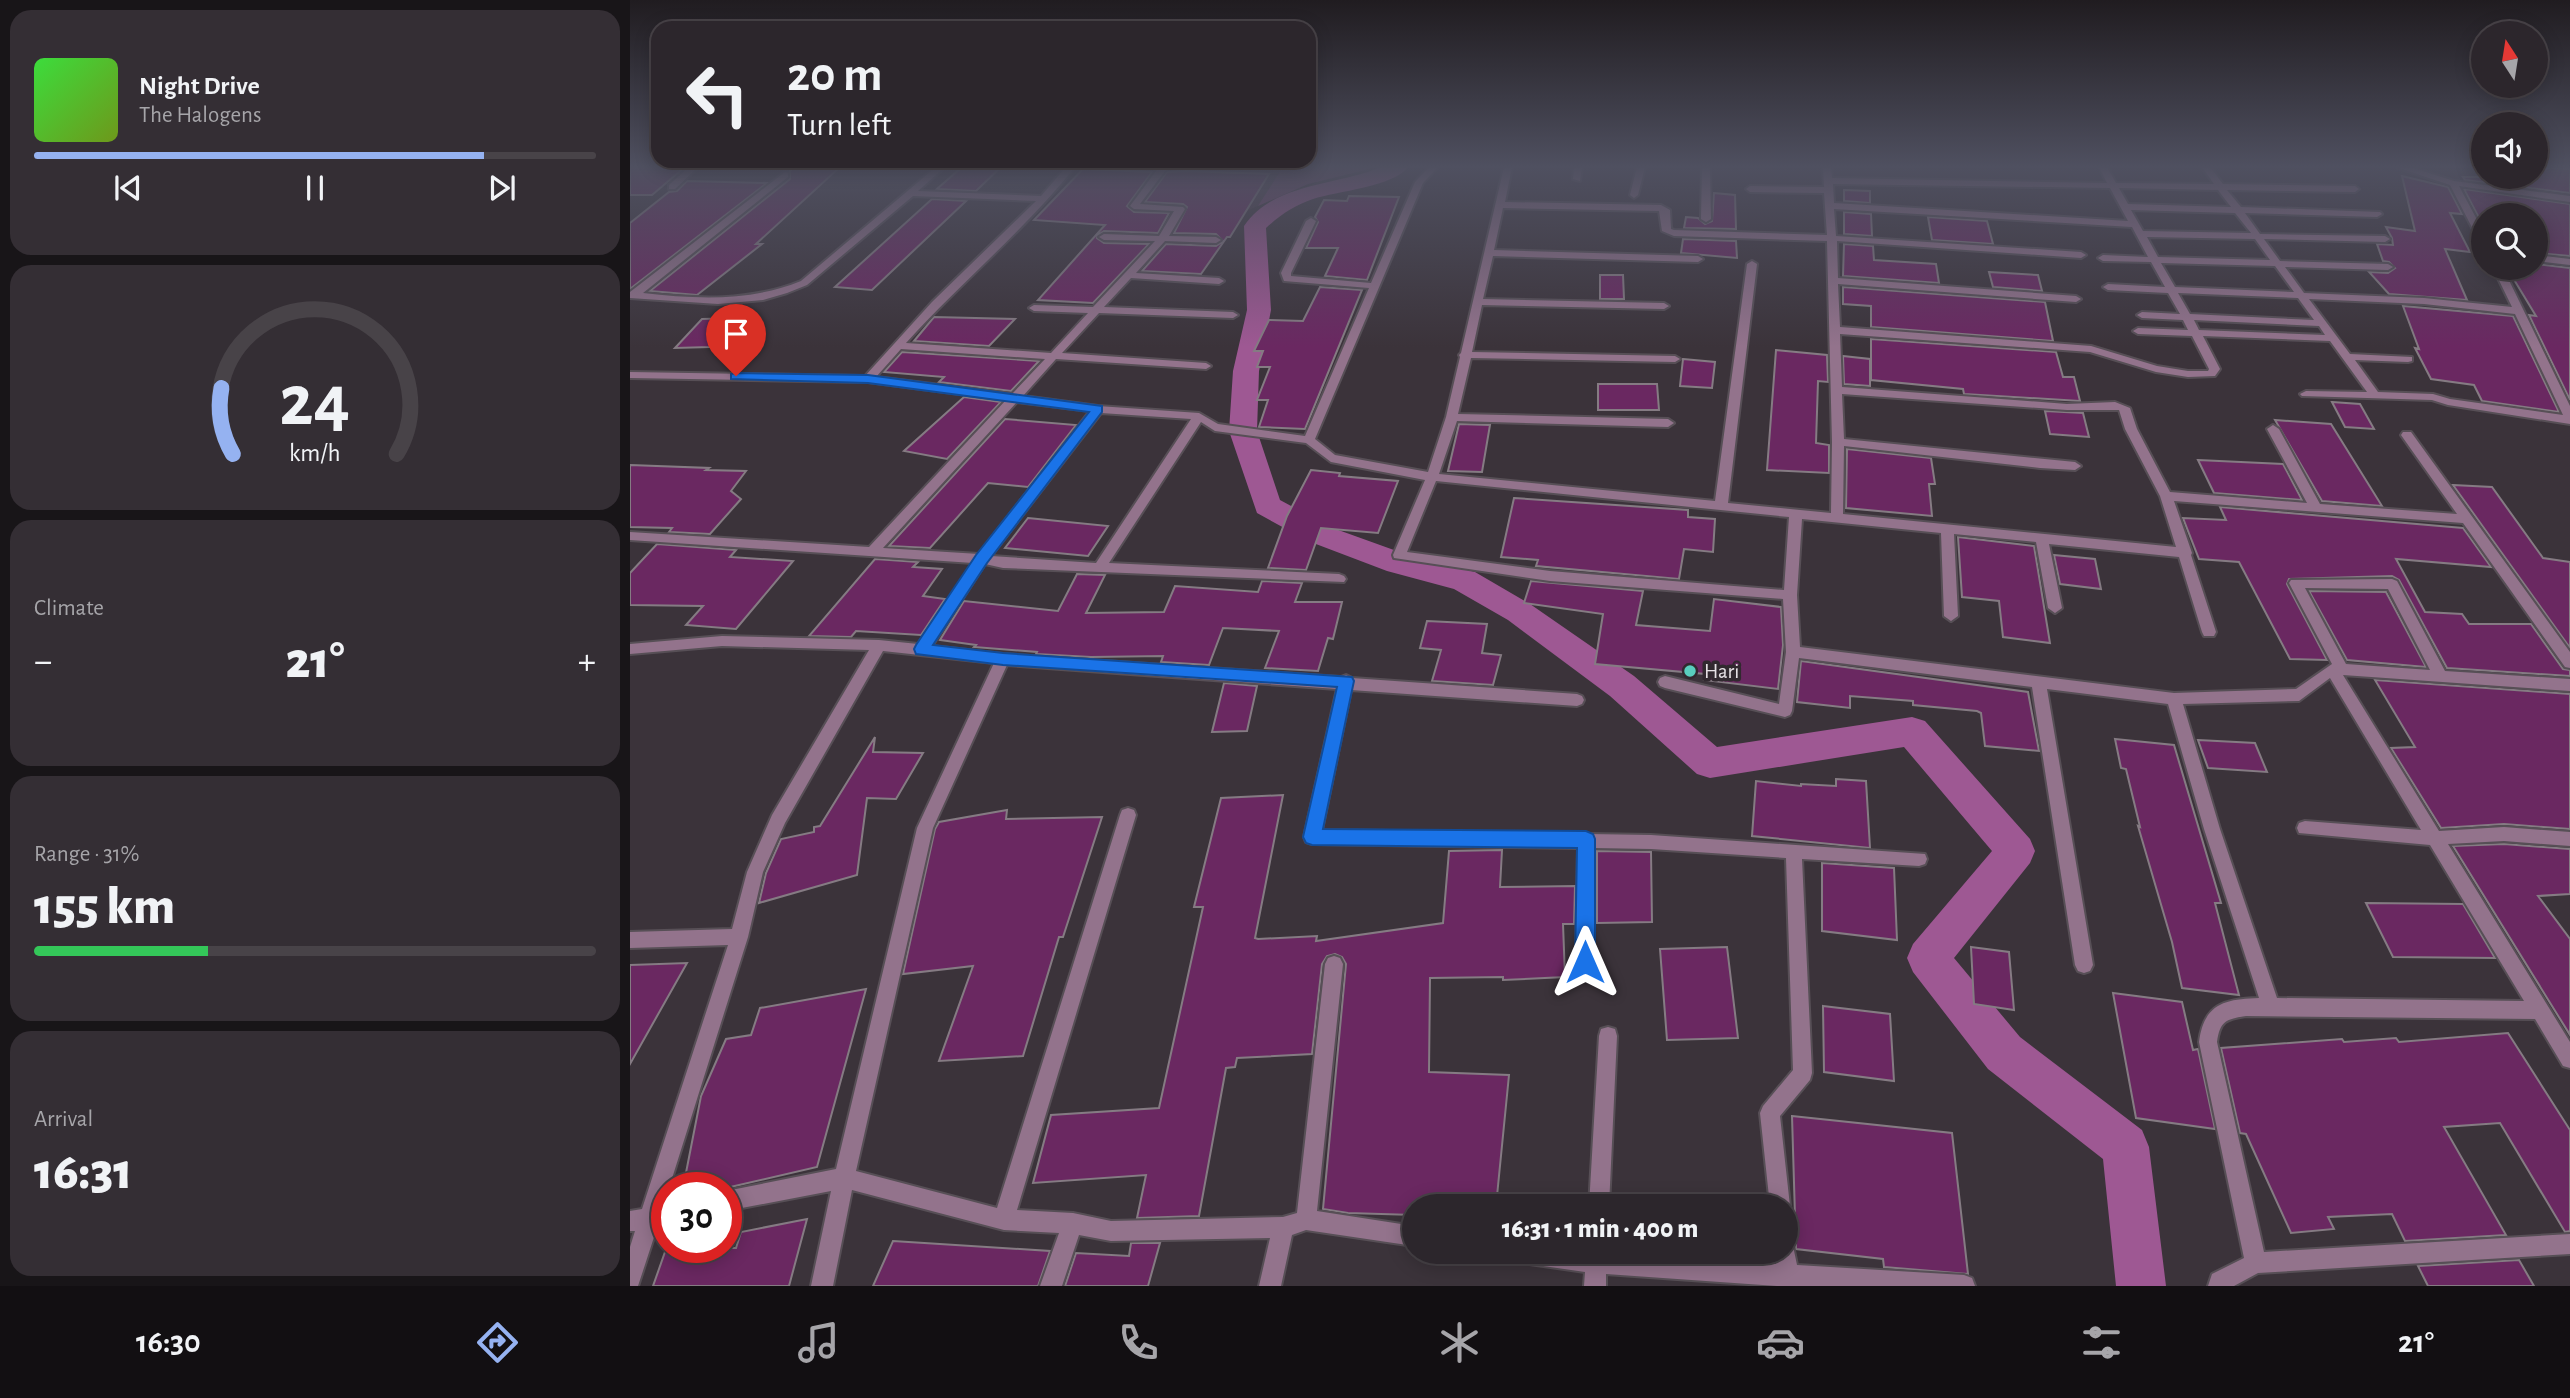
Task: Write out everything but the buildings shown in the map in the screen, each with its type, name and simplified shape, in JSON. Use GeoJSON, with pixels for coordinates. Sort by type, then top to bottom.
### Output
{"type":"FeatureCollection","features":[{"type":"Feature","properties":{"kind":"street"},"geometry":{"type":"LineString","coordinates":[[633,295],[719,227]]}},
{"type":"Feature","properties":{"kind":"street"},"geometry":{"type":"LineString","coordinates":[[633,295],[698,300],[755,298],[789,291],[804,283],[872,227]]}},
{"type":"Feature","properties":{"kind":"street"},"geometry":{"type":"LineString","coordinates":[[868,379],[936,304],[1014,227]]}},
{"type":"Feature","properties":{"kind":"street"},"geometry":{"type":"LineString","coordinates":[[871,553],[1162,239],[1169,227]]}},
{"type":"Feature","properties":{"kind":"street"},"geometry":{"type":"LineString","coordinates":[[1308,227],[1286,273],[1287,279],[1376,286]]}},
{"type":"Feature","properties":{"kind":"street"},"geometry":{"type":"LineString","coordinates":[[1309,440],[1400,227]]}},
{"type":"Feature","properties":{"kind":"street"},"geometry":{"type":"LineString","coordinates":[[1493,227],[1452,417],[1432,477],[1399,555],[1550,576],[1790,595]]}},
{"type":"Feature","properties":{"kind":"street"},"geometry":{"type":"LineString","coordinates":[[1667,227],[1668,232],[1832,237],[2081,255]]}},
{"type":"Feature","properties":{"kind":"street"},"geometry":{"type":"LineString","coordinates":[[1831,227],[1838,442],[1837,518]]}},
{"type":"Feature","properties":{"kind":"street"},"geometry":{"type":"LineString","coordinates":[[1833,330],[2091,349],[2156,369],[2211,374],[2216,369],[2136,227]]}},
{"type":"Feature","properties":{"kind":"street"},"geometry":{"type":"LineString","coordinates":[[2250,227],[2375,395]]}},
{"type":"Feature","properties":{"kind":"street"},"geometry":{"type":"LineString","coordinates":[[2139,234],[2385,239]]}},
{"type":"Feature","properties":{"kind":"street"},"geometry":{"type":"LineString","coordinates":[[1104,237],[1216,240]]}},
{"type":"Feature","properties":{"kind":"street"},"geometry":{"type":"LineString","coordinates":[[1487,253],[1698,259]]}},
{"type":"Feature","properties":{"kind":"street"},"geometry":{"type":"LineString","coordinates":[[2103,258],[2388,267]]}},
{"type":"Feature","properties":{"kind":"street"},"geometry":{"type":"LineString","coordinates":[[2548,259],[2570,262]]}},
{"type":"Feature","properties":{"kind":"street"},"geometry":{"type":"LineString","coordinates":[[1721,506],[1752,264]]}},
{"type":"Feature","properties":{"kind":"street"},"geometry":{"type":"LineString","coordinates":[[1127,275],[1219,281]]}},
{"type":"Feature","properties":{"kind":"street"},"geometry":{"type":"LineString","coordinates":[[2504,280],[2570,419]]}},
{"type":"Feature","properties":{"kind":"street"},"geometry":{"type":"LineString","coordinates":[[1832,281],[2076,299]]}},
{"type":"Feature","properties":{"kind":"street"},"geometry":{"type":"LineString","coordinates":[[2108,287],[2424,301],[2518,311]]}},
{"type":"Feature","properties":{"kind":"street"},"geometry":{"type":"LineString","coordinates":[[1476,302],[1664,306]]}},
{"type":"Feature","properties":{"kind":"street"},"geometry":{"type":"LineString","coordinates":[[1034,308],[1233,315]]}},
{"type":"Feature","properties":{"kind":"street"},"geometry":{"type":"LineString","coordinates":[[2142,315],[2321,323]]}},
{"type":"Feature","properties":{"kind":"street"},"geometry":{"type":"LineString","coordinates":[[2138,331],[2333,338]]}},
{"type":"Feature","properties":{"kind":"street"},"geometry":{"type":"LineString","coordinates":[[899,346],[1206,366]]}},
{"type":"Feature","properties":{"kind":"street"},"geometry":{"type":"LineString","coordinates":[[1464,355],[1675,359]]}},
{"type":"Feature","properties":{"kind":"street"},"geometry":{"type":"LineString","coordinates":[[2347,357],[2408,359]]}},
{"type":"Feature","properties":{"kind":"street"},"geometry":{"type":"LineString","coordinates":[[630,374],[868,379],[1098,409],[1199,415],[1215,427],[1309,440],[1331,458],[1432,477],[2186,553]]}},
{"type":"Feature","properties":{"kind":"street"},"geometry":{"type":"LineString","coordinates":[[1836,390],[2067,407],[2115,405],[2124,408],[2166,496],[2186,553],[2208,632]]}},
{"type":"Feature","properties":{"kind":"street"},"geometry":{"type":"LineString","coordinates":[[2306,394],[2433,397],[2448,402],[2570,419]]}},
{"type":"Feature","properties":{"kind":"street"},"geometry":{"type":"LineString","coordinates":[[922,649],[982,559],[1098,409]]}},
{"type":"Feature","properties":{"kind":"street"},"geometry":{"type":"LineString","coordinates":[[1100,567],[1199,415]]}},
{"type":"Feature","properties":{"kind":"street"},"geometry":{"type":"LineString","coordinates":[[1452,417],[1668,423]]}},
{"type":"Feature","properties":{"kind":"street"},"geometry":{"type":"LineString","coordinates":[[2273,429],[2317,509]]}},
{"type":"Feature","properties":{"kind":"street"},"geometry":{"type":"LineString","coordinates":[[2407,435],[2570,663]]}},
{"type":"Feature","properties":{"kind":"street"},"geometry":{"type":"LineString","coordinates":[[1838,442],[2074,466]]}},
{"type":"Feature","properties":{"kind":"street"},"geometry":{"type":"LineString","coordinates":[[2166,496],[2466,519]]}},
{"type":"Feature","properties":{"kind":"street"},"geometry":{"type":"LineString","coordinates":[[1665,682],[1785,711],[1793,652],[1790,595],[1796,513]]}},
{"type":"Feature","properties":{"kind":"street"},"geometry":{"type":"LineString","coordinates":[[1947,529],[1951,616]]}},
{"type":"Feature","properties":{"kind":"street"},"geometry":{"type":"LineString","coordinates":[[630,536],[982,559],[1003,563],[1339,579]]}},
{"type":"Feature","properties":{"kind":"street"},"geometry":{"type":"LineString","coordinates":[[2041,537],[2055,608]]}},
{"type":"Feature","properties":{"kind":"street"},"geometry":{"type":"LineString","coordinates":[[2441,677],[2392,584],[2296,583],[2337,670],[2434,838],[2570,1059]]}},
{"type":"Feature","properties":{"kind":"street"},"geometry":{"type":"LineString","coordinates":[[630,649],[722,641],[879,645],[1003,659],[1346,681],[1577,700]]}},
{"type":"Feature","properties":{"kind":"street"},"geometry":{"type":"LineString","coordinates":[[630,1280],[738,937],[755,872],[778,820],[879,645]]}},
{"type":"Feature","properties":{"kind":"street"},"geometry":{"type":"LineString","coordinates":[[1793,652],[2174,699],[2299,695],[2337,670],[2570,685]]}},
{"type":"Feature","properties":{"kind":"street"},"geometry":{"type":"LineString","coordinates":[[822,1286],[844,1178],[925,828],[1003,659]]}},
{"type":"Feature","properties":{"kind":"street"},"geometry":{"type":"LineString","coordinates":[[1346,681],[1312,837],[1586,839],[1919,859]]}},
{"type":"Feature","properties":{"kind":"street"},"geometry":{"type":"LineString","coordinates":[[2038,681],[2084,965]]}},
{"type":"Feature","properties":{"kind":"street"},"geometry":{"type":"LineString","coordinates":[[2174,699],[2212,829],[2271,1007]]}},
{"type":"Feature","properties":{"kind":"street"},"geometry":{"type":"LineString","coordinates":[[1004,1220],[1128,815]]}},
{"type":"Feature","properties":{"kind":"street"},"geometry":{"type":"LineString","coordinates":[[2305,828],[2434,838],[2504,834],[2570,839]]}},
{"type":"Feature","properties":{"kind":"street"},"geometry":{"type":"LineString","coordinates":[[1585,962],[1586,839]]}},
{"type":"Feature","properties":{"kind":"street"},"geometry":{"type":"LineString","coordinates":[[1779,1194],[1770,1113],[1803,1073],[1794,853]]}},
{"type":"Feature","properties":{"kind":"street"},"geometry":{"type":"LineString","coordinates":[[630,940],[738,937]]}},
{"type":"Feature","properties":{"kind":"street"},"geometry":{"type":"LineString","coordinates":[[1306,1220],[1334,964]]}},
{"type":"Feature","properties":{"kind":"street"},"geometry":{"type":"LineString","coordinates":[[2256,1263],[2208,1042],[2211,1024],[2220,1014],[2234,1009],[2271,1007],[2539,1010]]}},
{"type":"Feature","properties":{"kind":"street"},"geometry":{"type":"LineString","coordinates":[[1600,1194],[1608,1035]]}},
{"type":"Feature","properties":{"kind":"street"},"geometry":{"type":"LineString","coordinates":[[742,1198],[844,1178],[1004,1220],[1073,1223],[1111,1231],[1283,1227],[1306,1220],[1402,1234]]}},
{"type":"Feature","properties":{"kind":"street"},"geometry":{"type":"LineString","coordinates":[[1051,1286],[1073,1223]]}},
{"type":"Feature","properties":{"kind":"street"},"geometry":{"type":"LineString","coordinates":[[1270,1286],[1283,1227]]}},
{"type":"Feature","properties":{"kind":"street"},"geometry":{"type":"LineString","coordinates":[[2219,1286],[2220,1282],[2256,1263],[2570,1244]]}},
{"type":"Feature","properties":{"kind":"street"},"geometry":{"type":"LineString","coordinates":[[1595,1286],[1597,1264]]}},
{"type":"Feature","properties":{"kind":"street"},"geometry":{"type":"LineString","coordinates":[[1655,1264],[1788,1280],[1964,1286]]}},
{"type":"Feature","properties":{"kind":"waterway"},"geometry":{"type":"LineString","coordinates":[[1255,227],[1259,310],[1246,371],[1243,431],[1267,506],[1319,534],[1398,563],[1464,580],[1519,612],[1622,686],[1710,763],[1912,731],[2016,851],[1928,958],[2004,1053],[2125,1147],[2141,1286]]}},
{"type":"Feature","properties":{"kind":"place","name":"Hari"},"geometry":{"type":"Point","coordinates":[1690,671]}},
{"type":"Feature","properties":{"kind":"route"},"geometry":{"type":"LineString","coordinates":[[736,376],[868,379],[1098,409],[982,559],[922,649],[1003,659],[1346,681],[1312,837],[1586,839],[1585,962]]}}]}
